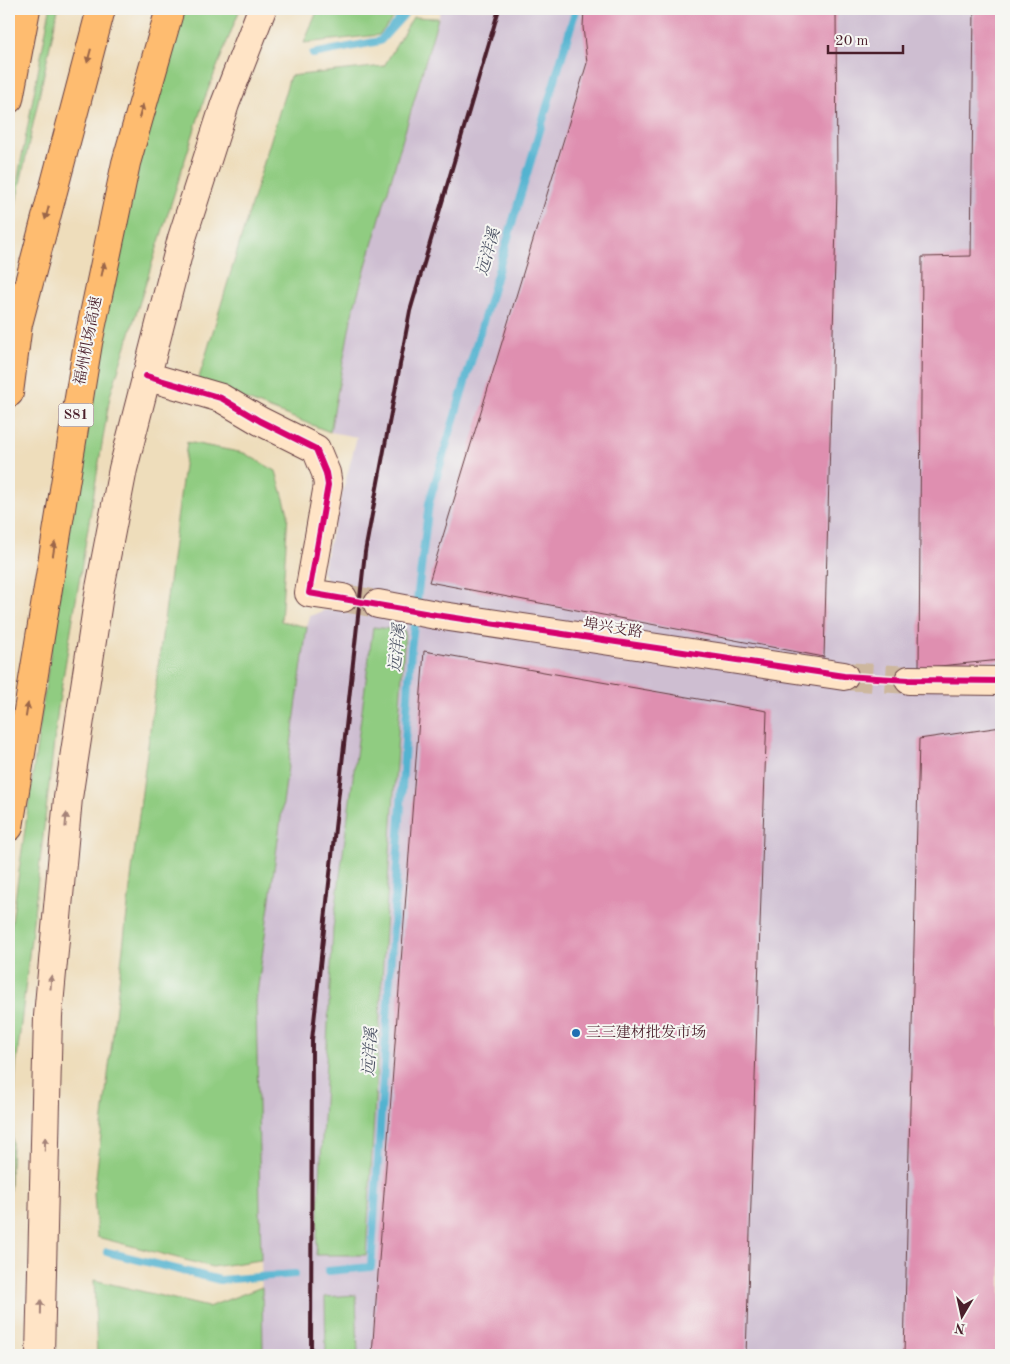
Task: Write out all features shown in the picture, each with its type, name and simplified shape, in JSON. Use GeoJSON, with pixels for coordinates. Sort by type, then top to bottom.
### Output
{"type":"FeatureCollection","features":[{"type":"Feature","properties":{"kind":"highway"},"geometry":{"type":"LineString","coordinates":[[9,99],[26,9]]}},
{"type":"Feature","properties":{"kind":"highway"},"geometry":{"type":"LineString","coordinates":[[9,393],[18,324],[101,9]]}},
{"type":"Feature","properties":{"kind":"highway","name":"福州机场高速"},"geometry":{"type":"LineString","coordinates":[[9,827],[88,343],[126,163],[170,9]]}},
{"type":"Feature","properties":{"kind":"main road"},"geometry":{"type":"LineString","coordinates":[[40,1355],[48,1016],[68,798],[100,588],[122,469],[182,238],[225,104],[262,9]]}},
{"type":"Feature","properties":{"kind":"main road"},"geometry":{"type":"LineString","coordinates":[[146,376],[222,398],[260,421],[316,449],[326,474],[328,485],[309,593],[343,598]]}},
{"type":"Feature","properties":{"kind":"main road","name":"埠兴支路"},"geometry":{"type":"LineString","coordinates":[[378,604],[436,615],[844,676]]}},
{"type":"Feature","properties":{"kind":"main road"},"geometry":{"type":"LineString","coordinates":[[909,680],[1001,681]]}},
{"type":"Feature","properties":{"kind":"shaded area"},"geometry":{"type":"Polygon","coordinates":[[[441,9],[1001,9],[1001,1355],[263,1355],[256,1001],[307,627],[310,616],[325,610],[341,609],[322,571],[357,437],[330,432],[352,314],[441,9]]]}},
{"type":"Feature","properties":{"kind":"green space"},"geometry":{"type":"Polygon","coordinates":[[[50,9],[58,9],[9,235],[9,224],[50,9]]]}},
{"type":"Feature","properties":{"kind":"green space"},"geometry":{"type":"Polygon","coordinates":[[[181,9],[240,9],[204,100],[110,396],[58,708],[16,1067],[9,1205],[9,942],[42,709],[93,369],[159,77],[181,9]]]}},
{"type":"Feature","properties":{"kind":"green space"},"geometry":{"type":"Polygon","coordinates":[[[318,9],[401,9],[379,35],[304,43],[318,9]]]}},
{"type":"Feature","properties":{"kind":"green space"},"geometry":{"type":"Polygon","coordinates":[[[413,17],[438,18],[352,314],[330,432],[198,381],[290,76],[384,66],[413,17]]]}},
{"type":"Feature","properties":{"kind":"green space"},"geometry":{"type":"Polygon","coordinates":[[[187,442],[244,453],[276,471],[288,513],[281,621],[307,627],[256,1001],[261,1260],[212,1267],[97,1237],[94,1194],[134,854],[187,442]]]}},
{"type":"Feature","properties":{"kind":"green space"},"geometry":{"type":"Polygon","coordinates":[[[373,627],[405,631],[366,1255],[316,1255],[333,928],[373,627]]]}},
{"type":"Feature","properties":{"kind":"green space"},"geometry":{"type":"Polygon","coordinates":[[[94,1280],[208,1307],[262,1287],[263,1355],[97,1355],[94,1280]]]}},
{"type":"Feature","properties":{"kind":"green space"},"geometry":{"type":"Polygon","coordinates":[[[356,1295],[358,1355],[326,1355],[325,1297],[356,1295]]]}},
{"type":"Feature","properties":{"kind":"building"},"geometry":{"type":"Polygon","coordinates":[[[584,9],[836,9],[837,189],[824,657],[429,582],[587,63],[583,27],[584,9]]]}},
{"type":"Feature","properties":{"kind":"building"},"geometry":{"type":"Polygon","coordinates":[[[974,9],[1001,9],[1001,660],[919,668],[922,257],[971,256],[974,9]]]}},
{"type":"Feature","properties":{"kind":"building","name":"三三建材批发市场"},"geometry":{"type":"Polygon","coordinates":[[[424,651],[767,711],[746,1355],[372,1355],[424,651]]]}},
{"type":"Feature","properties":{"kind":"building"},"geometry":{"type":"Polygon","coordinates":[[[1001,727],[1001,1355],[904,1355],[919,739],[1001,727]]]}},
{"type":"Feature","properties":{"kind":"waterway"},"geometry":{"type":"LineString","coordinates":[[313,54],[380,41],[409,9]]}},
{"type":"Feature","properties":{"kind":"waterway","name":"远洋溪"},"geometry":{"type":"LineString","coordinates":[[328,1271],[371,1267],[411,649],[429,503],[576,9]]}},
{"type":"Feature","properties":{"kind":"waterway","name":"远洋溪"},"geometry":{"type":"LineString","coordinates":[[107,1252],[220,1280],[295,1274]]}},
{"type":"Feature","properties":{"kind":"tunnel"},"geometry":{"type":"LineString","coordinates":[[343,598],[378,604]]}},
{"type":"Feature","properties":{"kind":"tunnel"},"geometry":{"type":"LineString","coordinates":[[844,676],[909,680]]}},
{"type":"Feature","properties":{"kind":"railway"},"geometry":{"type":"LineString","coordinates":[[311,1355],[312,1040],[365,552],[410,311],[499,9]]}},
{"type":"Feature","properties":{"kind":"cycle path"},"geometry":{"type":"LineString","coordinates":[[146,376],[221,398],[260,421],[316,449],[326,473],[328,485],[309,593],[436,615],[844,676],[909,680],[1001,681]]}},
{"type":"Feature","properties":{"kind":"place","name":"三三建材批发市场"},"geometry":{"type":"Point","coordinates":[576,1033]}}]}
